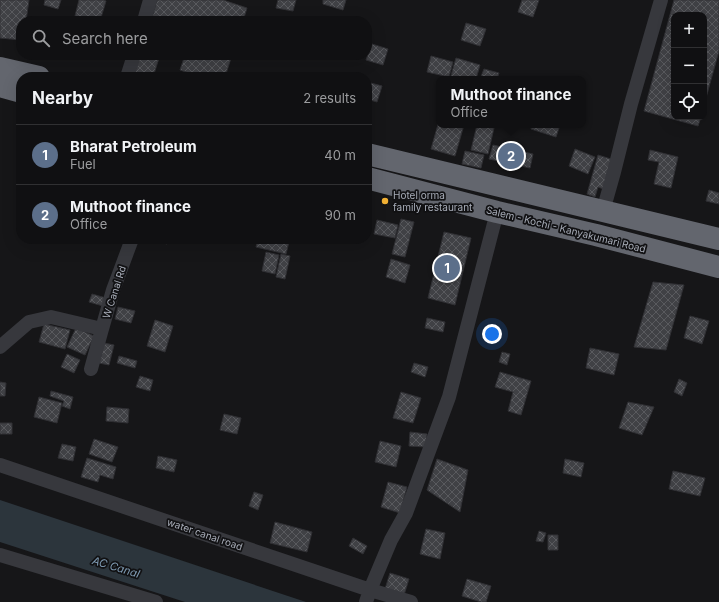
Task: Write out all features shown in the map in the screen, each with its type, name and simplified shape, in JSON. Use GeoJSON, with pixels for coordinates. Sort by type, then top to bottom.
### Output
{"type":"FeatureCollection","features":[{"type":"Feature","properties":{"kind":"highway"},"geometry":{"type":"LineString","coordinates":[[0,68],[17,72]]}},
{"type":"Feature","properties":{"kind":"highway"},"geometry":{"type":"LineString","coordinates":[[0,86],[16,91]]}},
{"type":"Feature","properties":{"kind":"highway"},"geometry":{"type":"LineString","coordinates":[[372,155],[719,239]]}},
{"type":"Feature","properties":{"kind":"highway","name":"Salem - Kochi - Kanyakumari Road"},"geometry":{"type":"LineString","coordinates":[[372,179],[719,267]]}},
{"type":"Feature","properties":{"kind":"street"},"geometry":{"type":"LineString","coordinates":[[145,16],[150,0]]}},
{"type":"Feature","properties":{"kind":"street"},"geometry":{"type":"LineString","coordinates":[[603,211],[630,104],[661,0]]}},
{"type":"Feature","properties":{"kind":"street"},"geometry":{"type":"LineString","coordinates":[[129,72],[132,60]]}},
{"type":"Feature","properties":{"kind":"street"},"geometry":{"type":"LineString","coordinates":[[368,596],[391,540],[406,513],[449,397],[497,212]]}},
{"type":"Feature","properties":{"kind":"street","name":"W Canal Rd"},"geometry":{"type":"LineString","coordinates":[[0,347],[29,322],[51,317],[102,328],[113,290],[130,244]]}},
{"type":"Feature","properties":{"kind":"street"},"geometry":{"type":"LineString","coordinates":[[91,368],[102,328]]}},
{"type":"Feature","properties":{"kind":"street","name":"water canal road"},"geometry":{"type":"LineString","coordinates":[[0,465],[368,596],[411,602]]}},
{"type":"Feature","properties":{"kind":"street"},"geometry":{"type":"LineString","coordinates":[[0,555],[156,602]]}},
{"type":"Feature","properties":{"kind":"water","name":"AC Canal"},"geometry":{"type":"Polygon","coordinates":[[[0,500],[306,602],[185,602],[0,542],[0,500]]]}},
{"type":"Feature","properties":{"kind":"building"},"geometry":{"type":"Polygon","coordinates":[[[0,0],[29,0],[27,16],[16,16],[16,40],[0,38],[0,0]]]}},
{"type":"Feature","properties":{"kind":"building"},"geometry":{"type":"Polygon","coordinates":[[[45,0],[61,0],[58,9],[44,5],[45,0]]]}},
{"type":"Feature","properties":{"kind":"building"},"geometry":{"type":"Polygon","coordinates":[[[79,0],[106,1],[102,16],[75,16],[79,0]]]}},
{"type":"Feature","properties":{"kind":"building"},"geometry":{"type":"Polygon","coordinates":[[[157,0],[223,0],[247,8],[245,16],[152,16],[157,0]]]}},
{"type":"Feature","properties":{"kind":"building"},"geometry":{"type":"Polygon","coordinates":[[[278,0],[296,0],[293,11],[276,8],[278,0]]]}},
{"type":"Feature","properties":{"kind":"building"},"geometry":{"type":"Polygon","coordinates":[[[323,0],[346,0],[343,10],[323,4],[323,0]]]}},
{"type":"Feature","properties":{"kind":"building"},"geometry":{"type":"Polygon","coordinates":[[[522,0],[539,0],[533,17],[518,12],[522,0]]]}},
{"type":"Feature","properties":{"kind":"building"},"geometry":{"type":"Polygon","coordinates":[[[674,0],[719,0],[719,51],[707,94],[707,12],[671,12],[671,118],[644,111],[674,0]]]}},
{"type":"Feature","properties":{"kind":"building"},"geometry":{"type":"Polygon","coordinates":[[[466,23],[486,29],[480,46],[461,40],[466,23]]]}},
{"type":"Feature","properties":{"kind":"building"},"geometry":{"type":"Polygon","coordinates":[[[372,44],[388,49],[383,65],[366,60],[372,60],[372,44]]]}},
{"type":"Feature","properties":{"kind":"building"},"geometry":{"type":"Polygon","coordinates":[[[431,56],[453,62],[449,76],[427,72],[431,56]]]}},
{"type":"Feature","properties":{"kind":"building"},"geometry":{"type":"Polygon","coordinates":[[[456,58],[480,65],[477,76],[451,76],[456,58]]]}},
{"type":"Feature","properties":{"kind":"building"},"geometry":{"type":"Polygon","coordinates":[[[138,60],[158,60],[155,72],[134,72],[138,60]]]}},
{"type":"Feature","properties":{"kind":"building"},"geometry":{"type":"Polygon","coordinates":[[[183,60],[230,60],[227,72],[186,72],[180,70],[183,60]]]}},
{"type":"Feature","properties":{"kind":"building"},"geometry":{"type":"Polygon","coordinates":[[[484,69],[499,73],[498,76],[481,76],[484,69]]]}},
{"type":"Feature","properties":{"kind":"building"},"geometry":{"type":"Polygon","coordinates":[[[372,83],[382,86],[377,102],[372,100],[372,83]]]}},
{"type":"Feature","properties":{"kind":"building"},"geometry":{"type":"Polygon","coordinates":[[[676,120],[700,120],[698,126],[676,120]]]}},
{"type":"Feature","properties":{"kind":"building"},"geometry":{"type":"Polygon","coordinates":[[[437,128],[463,128],[455,156],[431,149],[437,128]]]}},
{"type":"Feature","properties":{"kind":"building"},"geometry":{"type":"Polygon","coordinates":[[[476,128],[494,128],[488,154],[471,150],[476,128]]]}},
{"type":"Feature","properties":{"kind":"building"},"geometry":{"type":"Polygon","coordinates":[[[531,128],[559,128],[556,137],[531,128]]]}},
{"type":"Feature","properties":{"kind":"building"},"geometry":{"type":"Polygon","coordinates":[[[493,145],[533,154],[530,168],[489,159],[493,145]]]}},
{"type":"Feature","properties":{"kind":"building"},"geometry":{"type":"Polygon","coordinates":[[[575,149],[595,157],[588,174],[569,166],[575,149]]]}},
{"type":"Feature","properties":{"kind":"building"},"geometry":{"type":"Polygon","coordinates":[[[650,150],[678,157],[671,188],[654,184],[659,162],[648,160],[650,150]]]}},
{"type":"Feature","properties":{"kind":"building"},"geometry":{"type":"Polygon","coordinates":[[[465,151],[484,155],[481,168],[462,164],[465,151]]]}},
{"type":"Feature","properties":{"kind":"building"},"geometry":{"type":"Polygon","coordinates":[[[598,155],[614,160],[606,190],[598,187],[595,197],[587,194],[598,155]]]}},
{"type":"Feature","properties":{"kind":"building"},"geometry":{"type":"Polygon","coordinates":[[[709,190],[719,193],[719,204],[706,201],[709,190]]]}},
{"type":"Feature","properties":{"kind":"building"},"geometry":{"type":"Polygon","coordinates":[[[401,219],[414,222],[405,257],[392,254],[401,219]]]}},
{"type":"Feature","properties":{"kind":"building"},"geometry":{"type":"Polygon","coordinates":[[[377,220],[398,225],[395,238],[374,234],[377,220]]]}},
{"type":"Feature","properties":{"kind":"building"},"geometry":{"type":"Polygon","coordinates":[[[444,232],[471,238],[455,305],[428,298],[444,232]]]}},
{"type":"Feature","properties":{"kind":"building"},"geometry":{"type":"Polygon","coordinates":[[[257,244],[288,244],[286,254],[256,247],[257,244]]]}},
{"type":"Feature","properties":{"kind":"building"},"geometry":{"type":"Polygon","coordinates":[[[266,252],[279,255],[275,274],[262,271],[266,252]]]}},
{"type":"Feature","properties":{"kind":"building"},"geometry":{"type":"Polygon","coordinates":[[[281,254],[290,256],[285,279],[276,277],[281,254]]]}},
{"type":"Feature","properties":{"kind":"building"},"geometry":{"type":"Polygon","coordinates":[[[391,259],[410,265],[405,283],[386,277],[391,259]]]}},
{"type":"Feature","properties":{"kind":"building"},"geometry":{"type":"Polygon","coordinates":[[[653,282],[684,285],[666,350],[634,347],[653,282]]]}},
{"type":"Feature","properties":{"kind":"building"},"geometry":{"type":"Polygon","coordinates":[[[92,294],[106,298],[103,306],[89,302],[92,294]]]}},
{"type":"Feature","properties":{"kind":"building"},"geometry":{"type":"Polygon","coordinates":[[[118,307],[135,311],[131,323],[115,319],[118,307]]]}},
{"type":"Feature","properties":{"kind":"building"},"geometry":{"type":"Polygon","coordinates":[[[690,316],[709,321],[702,344],[684,338],[690,316]]]}},
{"type":"Feature","properties":{"kind":"building"},"geometry":{"type":"Polygon","coordinates":[[[427,318],[445,322],[443,332],[425,328],[427,318]]]}},
{"type":"Feature","properties":{"kind":"building"},"geometry":{"type":"Polygon","coordinates":[[[155,320],[173,326],[165,352],[147,346],[155,320]]]}},
{"type":"Feature","properties":{"kind":"building"},"geometry":{"type":"Polygon","coordinates":[[[44,324],[70,330],[65,349],[39,342],[44,324]]]}},
{"type":"Feature","properties":{"kind":"building"},"geometry":{"type":"Polygon","coordinates":[[[76,328],[94,336],[85,355],[67,347],[76,328]]]}},
{"type":"Feature","properties":{"kind":"building"},"geometry":{"type":"Polygon","coordinates":[[[104,343],[114,345],[109,365],[99,363],[104,343]]]}},
{"type":"Feature","properties":{"kind":"building"},"geometry":{"type":"Polygon","coordinates":[[[590,348],[619,354],[614,375],[586,368],[590,348]]]}},
{"type":"Feature","properties":{"kind":"building"},"geometry":{"type":"Polygon","coordinates":[[[502,352],[510,354],[507,365],[499,362],[502,352]]]}},
{"type":"Feature","properties":{"kind":"building"},"geometry":{"type":"Polygon","coordinates":[[[67,354],[80,360],[74,373],[61,367],[67,354]]]}},
{"type":"Feature","properties":{"kind":"building"},"geometry":{"type":"Polygon","coordinates":[[[119,356],[137,361],[135,368],[117,363],[119,356]]]}},
{"type":"Feature","properties":{"kind":"building"},"geometry":{"type":"Polygon","coordinates":[[[414,363],[428,367],[425,377],[411,372],[414,363]]]}},
{"type":"Feature","properties":{"kind":"building"},"geometry":{"type":"Polygon","coordinates":[[[500,372],[531,381],[521,415],[508,411],[513,392],[495,387],[500,372]]]}},
{"type":"Feature","properties":{"kind":"building"},"geometry":{"type":"Polygon","coordinates":[[[140,376],[153,380],[150,391],[136,387],[140,376]]]}},
{"type":"Feature","properties":{"kind":"building"},"geometry":{"type":"Polygon","coordinates":[[[679,379],[687,383],[682,396],[674,392],[679,379]]]}},
{"type":"Feature","properties":{"kind":"building"},"geometry":{"type":"Polygon","coordinates":[[[0,382],[6,383],[5,396],[0,396],[0,382]]]}},
{"type":"Feature","properties":{"kind":"building"},"geometry":{"type":"Polygon","coordinates":[[[51,391],[73,397],[70,409],[62,406],[64,401],[50,396],[51,391]]]}},
{"type":"Feature","properties":{"kind":"building"},"geometry":{"type":"Polygon","coordinates":[[[401,392],[421,398],[413,423],[393,418],[401,392]]]}},
{"type":"Feature","properties":{"kind":"building"},"geometry":{"type":"Polygon","coordinates":[[[39,397],[62,403],[57,423],[34,417],[39,397]]]}},
{"type":"Feature","properties":{"kind":"building"},"geometry":{"type":"Polygon","coordinates":[[[628,402],[654,407],[642,435],[619,428],[628,402]]]}},
{"type":"Feature","properties":{"kind":"building"},"geometry":{"type":"Polygon","coordinates":[[[107,407],[129,409],[128,423],[106,421],[107,407]]]}},
{"type":"Feature","properties":{"kind":"building"},"geometry":{"type":"Polygon","coordinates":[[[224,414],[241,418],[237,434],[220,430],[224,414]]]}},
{"type":"Feature","properties":{"kind":"building"},"geometry":{"type":"Polygon","coordinates":[[[0,423],[12,423],[12,434],[0,434],[0,423]]]}},
{"type":"Feature","properties":{"kind":"building"},"geometry":{"type":"Polygon","coordinates":[[[410,432],[427,434],[426,447],[409,446],[410,432]]]}},
{"type":"Feature","properties":{"kind":"building"},"geometry":{"type":"Polygon","coordinates":[[[94,439],[118,447],[112,462],[89,454],[94,439]]]}},
{"type":"Feature","properties":{"kind":"building"},"geometry":{"type":"Polygon","coordinates":[[[380,441],[401,446],[396,467],[375,462],[380,441]]]}},
{"type":"Feature","properties":{"kind":"building"},"geometry":{"type":"Polygon","coordinates":[[[62,444],[76,447],[73,461],[58,458],[62,444]]]}},
{"type":"Feature","properties":{"kind":"building"},"geometry":{"type":"Polygon","coordinates":[[[158,456],[177,460],[174,472],[156,468],[158,456]]]}},
{"type":"Feature","properties":{"kind":"building"},"geometry":{"type":"Polygon","coordinates":[[[87,458],[116,467],[113,479],[100,475],[98,482],[81,477],[87,458]]]}},
{"type":"Feature","properties":{"kind":"building"},"geometry":{"type":"Polygon","coordinates":[[[437,459],[468,470],[460,512],[427,490],[437,459]]]}},
{"type":"Feature","properties":{"kind":"building"},"geometry":{"type":"Polygon","coordinates":[[[565,459],[584,463],[581,477],[563,473],[565,459]]]}},
{"type":"Feature","properties":{"kind":"building"},"geometry":{"type":"Polygon","coordinates":[[[673,471],[705,478],[700,496],[669,489],[673,471]]]}},
{"type":"Feature","properties":{"kind":"building"},"geometry":{"type":"Polygon","coordinates":[[[388,482],[407,487],[400,513],[381,507],[388,482]]]}},
{"type":"Feature","properties":{"kind":"building"},"geometry":{"type":"Polygon","coordinates":[[[254,492],[263,495],[258,510],[249,506],[254,492]]]}},
{"type":"Feature","properties":{"kind":"building"},"geometry":{"type":"Polygon","coordinates":[[[275,522],[312,532],[307,552],[270,543],[275,522]]]}},
{"type":"Feature","properties":{"kind":"building"},"geometry":{"type":"Polygon","coordinates":[[[426,529],[445,533],[440,559],[420,554],[426,529]]]}},
{"type":"Feature","properties":{"kind":"building"},"geometry":{"type":"Polygon","coordinates":[[[539,531],[546,533],[543,542],[536,541],[539,531]]]}},
{"type":"Feature","properties":{"kind":"building"},"geometry":{"type":"Polygon","coordinates":[[[548,535],[558,535],[558,550],[548,550],[548,535]]]}},
{"type":"Feature","properties":{"kind":"building"},"geometry":{"type":"Polygon","coordinates":[[[353,538],[367,546],[363,554],[349,546],[353,538]]]}},
{"type":"Feature","properties":{"kind":"building"},"geometry":{"type":"Polygon","coordinates":[[[390,573],[409,579],[404,595],[385,589],[390,573]]]}},
{"type":"Feature","properties":{"kind":"building"},"geometry":{"type":"Polygon","coordinates":[[[467,579],[491,586],[486,602],[481,602],[462,596],[467,579]]]}},
{"type":"Feature","properties":{"kind":"place","name":"Muthoot finance"},"geometry":{"type":"Point","coordinates":[511,156]}},
{"type":"Feature","properties":{"kind":"place","name":"Hotel orma family restaurant"},"geometry":{"type":"Point","coordinates":[385,201]}},
{"type":"Feature","properties":{"kind":"place","name":"Bharat Petroleum"},"geometry":{"type":"Point","coordinates":[447,268]}}]}
